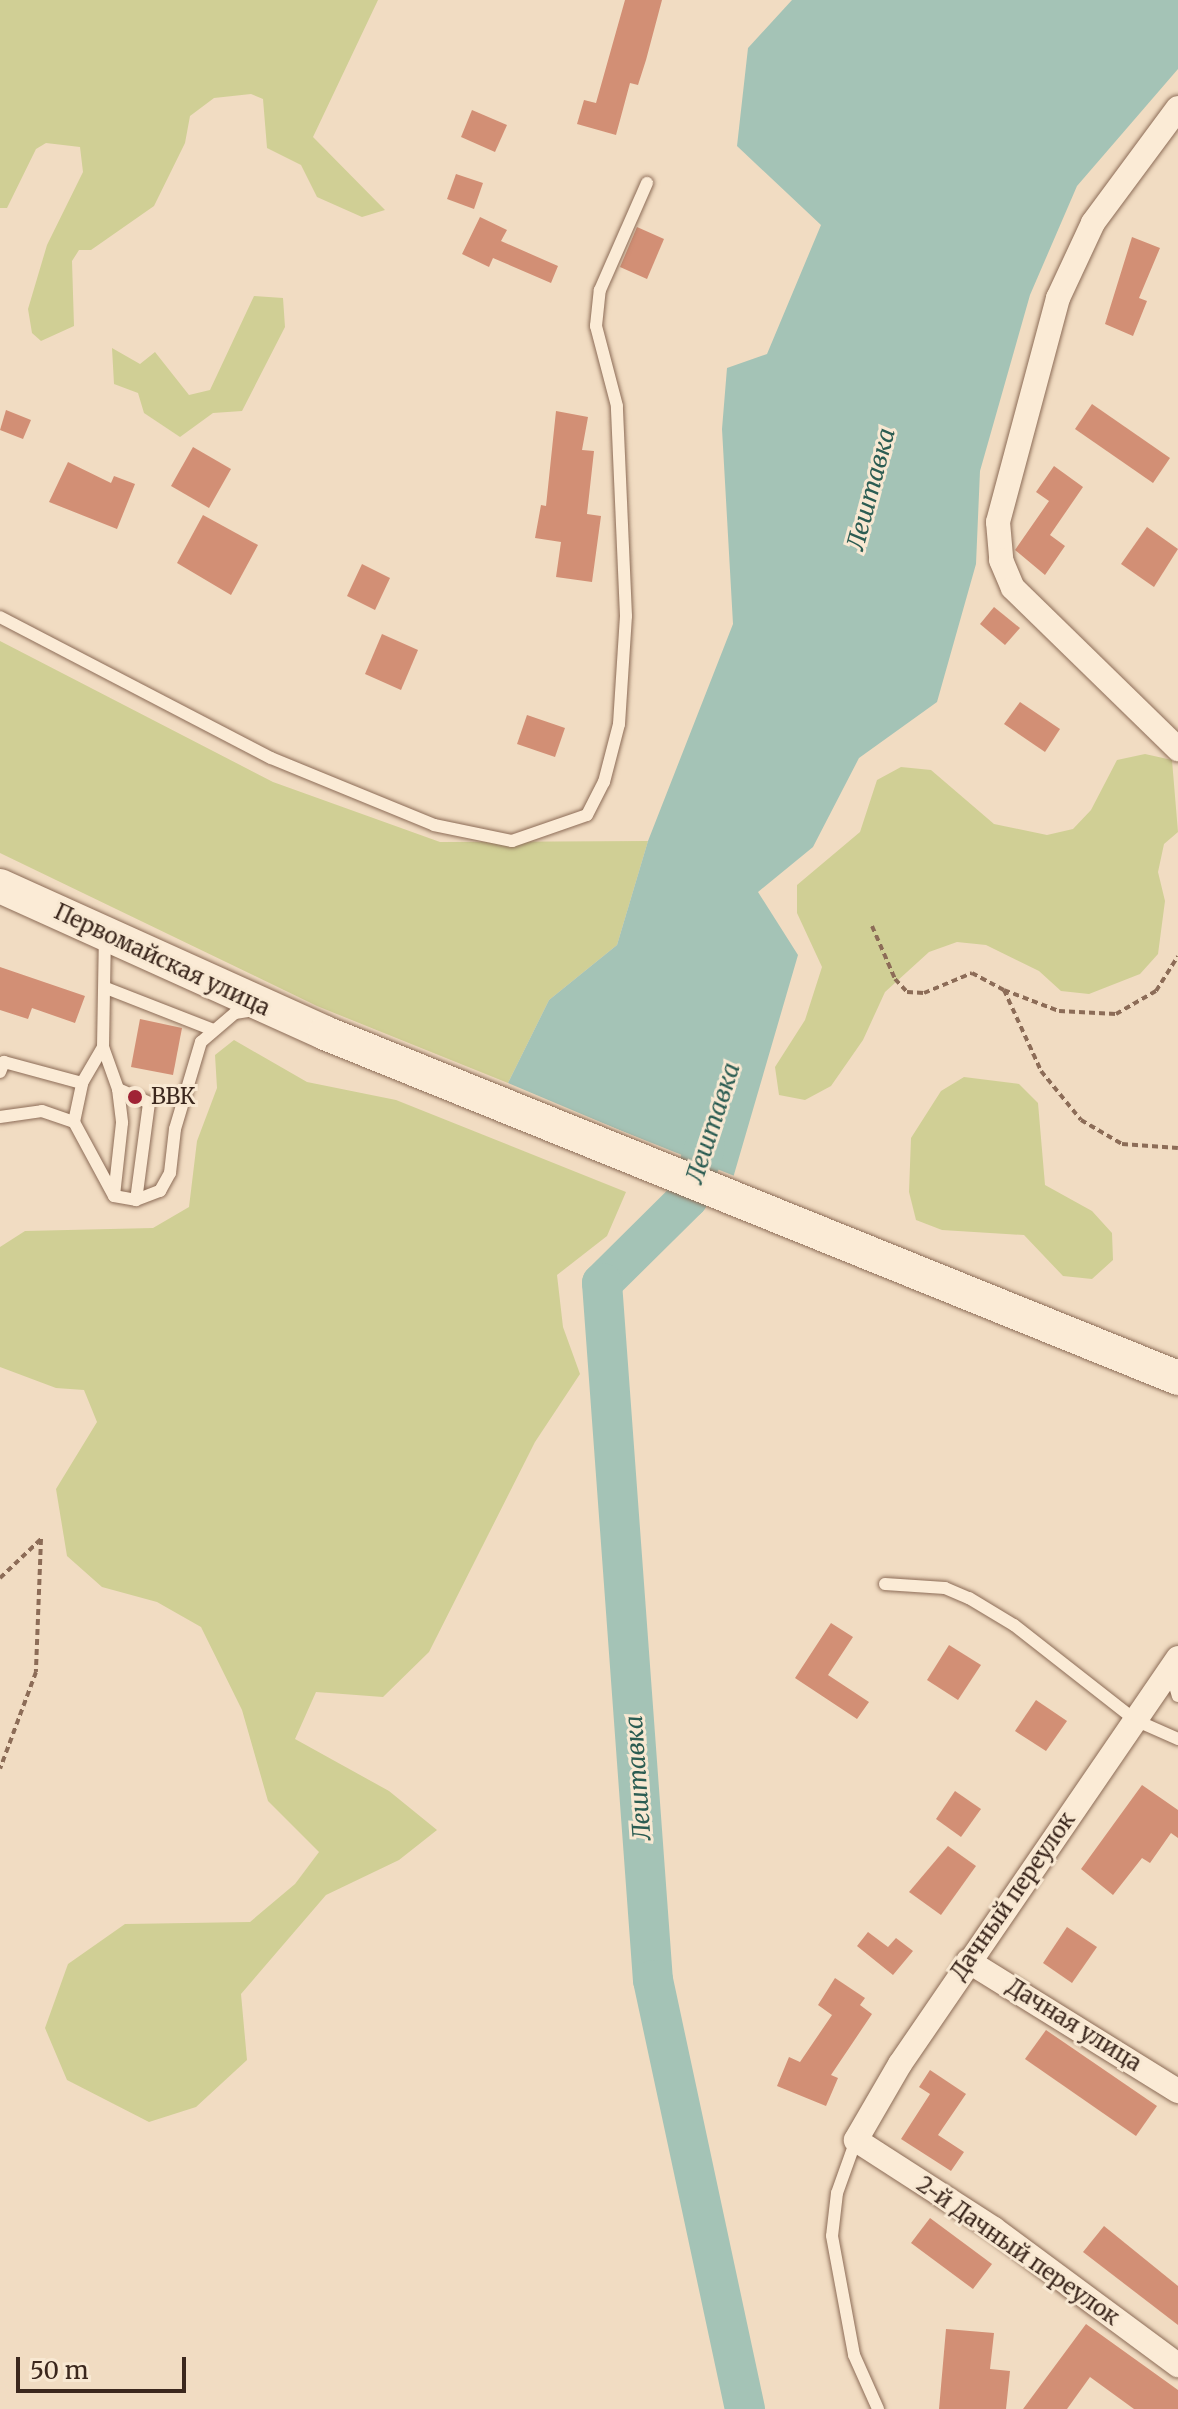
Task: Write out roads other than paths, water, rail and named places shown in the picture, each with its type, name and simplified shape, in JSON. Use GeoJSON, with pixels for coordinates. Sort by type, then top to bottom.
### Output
{"type":"FeatureCollection","features":[{"type":"Feature","properties":{"kind":"main road","name":"Первомайская улица"},"geometry":{"type":"LineString","coordinates":[[0,886],[325,1033],[1178,1378]]}},
{"type":"Feature","properties":{"kind":"street"},"geometry":{"type":"LineString","coordinates":[[1178,108],[1093,223],[1058,298],[998,522],[1001,560],[1013,588],[1178,749]]}},
{"type":"Feature","properties":{"kind":"street","name":"Дачный переулок"},"geometry":{"type":"LineString","coordinates":[[856,2140],[968,1961],[1174,1663]]}},
{"type":"Feature","properties":{"kind":"street","name":"Дачная улица"},"geometry":{"type":"LineString","coordinates":[[968,1961],[1178,2091]]}},
{"type":"Feature","properties":{"kind":"street","name":"2-й Дачный переулок"},"geometry":{"type":"LineString","coordinates":[[856,2140],[994,2229],[1178,2365]]}},
{"type":"Feature","properties":{"kind":"lane"},"geometry":{"type":"LineString","coordinates":[[0,617],[271,758],[434,825],[512,841],[587,815],[604,782],[619,724],[626,616],[617,406],[596,326],[600,290],[647,183]]}},
{"type":"Feature","properties":{"kind":"lane"},"geometry":{"type":"LineString","coordinates":[[105,934],[103,1047],[118,1089],[114,1196]]}},
{"type":"Feature","properties":{"kind":"lane"},"geometry":{"type":"LineString","coordinates":[[106,988],[213,1030]]}},
{"type":"Feature","properties":{"kind":"lane"},"geometry":{"type":"LineString","coordinates":[[114,1196],[136,1200],[160,1191],[170,1173],[175,1129],[201,1042],[235,1013],[267,1008]]}},
{"type":"Feature","properties":{"kind":"lane"},"geometry":{"type":"LineString","coordinates":[[103,1047],[82,1083],[74,1122],[114,1196]]}},
{"type":"Feature","properties":{"kind":"lane"},"geometry":{"type":"LineString","coordinates":[[0,1072],[4,1062],[82,1083]]}},
{"type":"Feature","properties":{"kind":"lane"},"geometry":{"type":"LineString","coordinates":[[118,1089],[149,1103],[136,1200]]}},
{"type":"Feature","properties":{"kind":"lane"},"geometry":{"type":"LineString","coordinates":[[0,1117],[42,1111],[74,1122]]}},
{"type":"Feature","properties":{"kind":"lane"},"geometry":{"type":"LineString","coordinates":[[885,1584],[945,1588],[969,1598],[1014,1625],[1135,1720],[1178,1739]]}},
{"type":"Feature","properties":{"kind":"lane"},"geometry":{"type":"LineString","coordinates":[[1174,1663],[1178,1696]]}},
{"type":"Feature","properties":{"kind":"lane"},"geometry":{"type":"LineString","coordinates":[[856,2140],[837,2193],[832,2236],[854,2355],[878,2409]]}},
{"type":"Feature","properties":{"kind":"water"},"geometry":{"type":"Polygon","coordinates":[[[792,0],[1178,0],[1178,69],[1077,186],[1030,295],[980,471],[976,564],[937,702],[859,758],[813,847],[758,892],[798,955],[733,1178],[508,1083],[549,1000],[617,945],[648,841],[733,624],[722,429],[727,368],[767,354],[821,225],[737,146],[748,48],[792,0]]]}},
{"type":"Feature","properties":{"kind":"waterway","name":"Лештавка"},"geometry":{"type":"LineString","coordinates":[[705,1147],[688,1198],[602,1283],[653,1980],[745,2409]]}},
{"type":"Feature","properties":{"kind":"place","name":"ВВК"},"geometry":{"type":"Point","coordinates":[135,1097]}}]}
